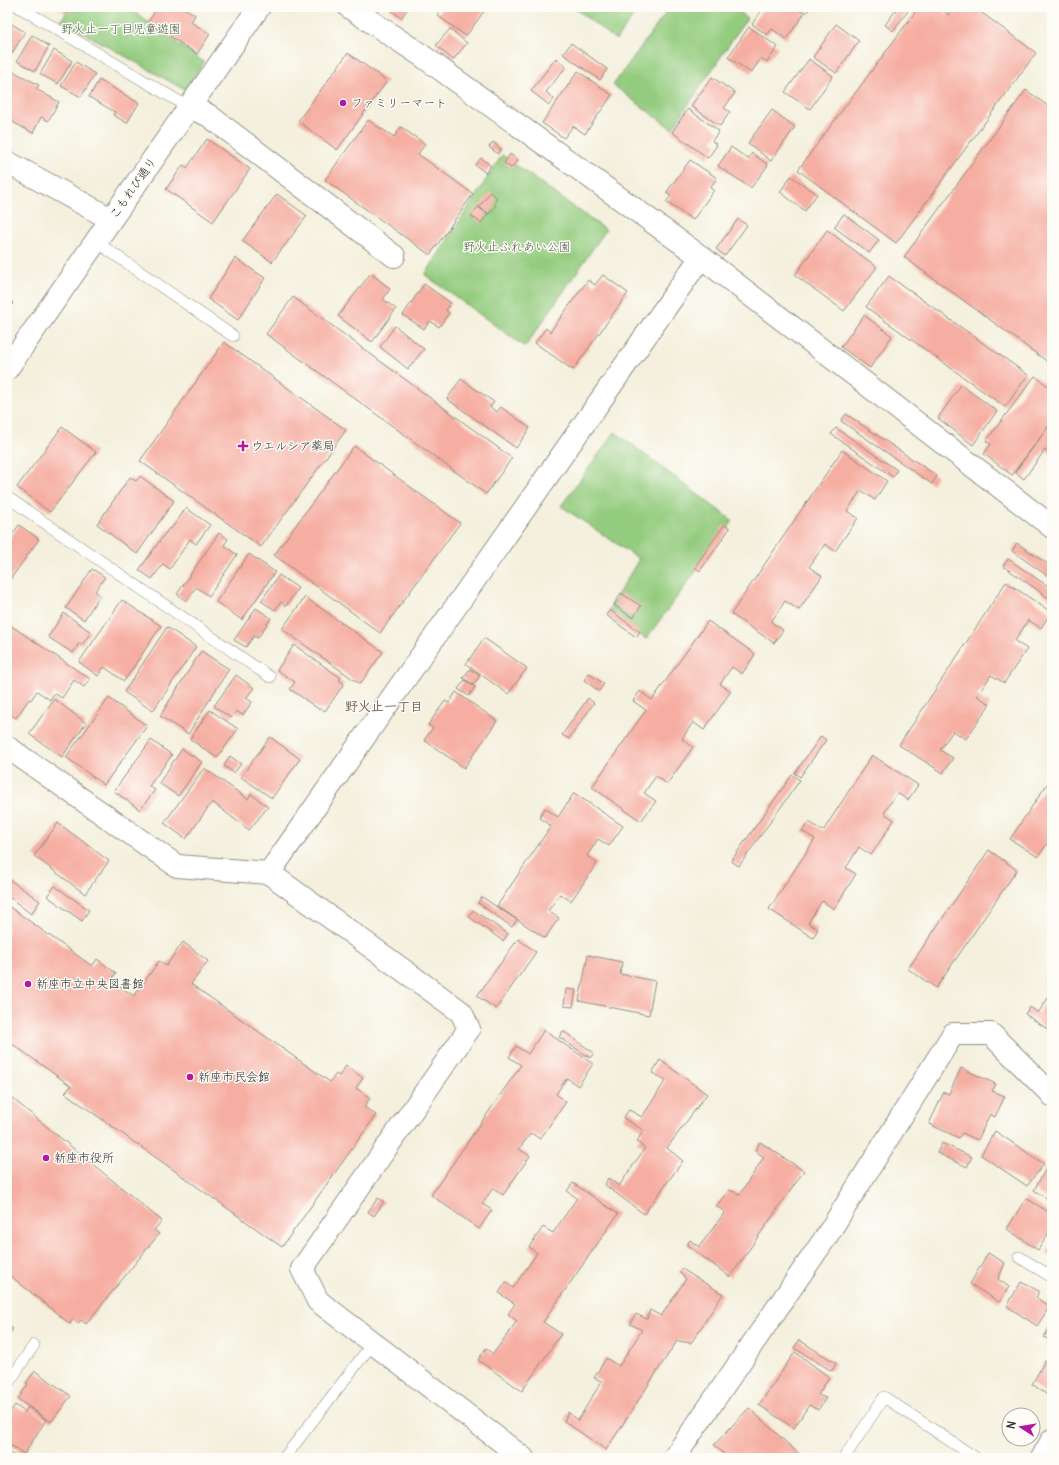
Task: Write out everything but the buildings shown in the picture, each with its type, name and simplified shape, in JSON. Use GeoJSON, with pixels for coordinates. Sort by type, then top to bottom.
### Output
{"type":"FeatureCollection","features":[{"type":"Feature","properties":{"kind":"street","name":"こもれび通り"},"geometry":{"type":"LineString","coordinates":[[7,369],[259,7]]}},
{"type":"Feature","properties":{"kind":"street"},"geometry":{"type":"LineString","coordinates":[[348,7],[421,55],[701,257],[1052,527]]}},
{"type":"Feature","properties":{"kind":"street"},"geometry":{"type":"LineString","coordinates":[[190,108],[208,115],[394,256]]}},
{"type":"Feature","properties":{"kind":"street"},"geometry":{"type":"LineString","coordinates":[[7,162],[111,219]]}},
{"type":"Feature","properties":{"kind":"street"},"geometry":{"type":"LineString","coordinates":[[269,873],[701,257]]}},
{"type":"Feature","properties":{"kind":"street"},"geometry":{"type":"LineString","coordinates":[[7,747],[176,866],[269,873],[461,1012],[469,1029],[302,1269],[318,1301],[523,1458]]}},
{"type":"Feature","properties":{"kind":"street"},"geometry":{"type":"LineString","coordinates":[[674,1458],[826,1238],[954,1034],[991,1034],[1052,1095]]}},
{"type":"Feature","properties":{"kind":"street"},"geometry":{"type":"LineString","coordinates":[[1042,1458],[1052,1440]]}},
{"type":"Feature","properties":{"kind":"lane"},"geometry":{"type":"LineString","coordinates":[[19,7],[190,108]]}},
{"type":"Feature","properties":{"kind":"lane"},"geometry":{"type":"LineString","coordinates":[[95,241],[233,336]]}},
{"type":"Feature","properties":{"kind":"lane"},"geometry":{"type":"LineString","coordinates":[[7,497],[270,676]]}},
{"type":"Feature","properties":{"kind":"lane"},"geometry":{"type":"LineString","coordinates":[[1019,1257],[1052,1277]]}},
{"type":"Feature","properties":{"kind":"lane"},"geometry":{"type":"LineString","coordinates":[[284,1458],[373,1343]]}},
{"type":"Feature","properties":{"kind":"lane"},"geometry":{"type":"LineString","coordinates":[[7,1385],[34,1344]]}},
{"type":"Feature","properties":{"kind":"lane"},"geometry":{"type":"LineString","coordinates":[[844,1458],[884,1398],[976,1458]]}},
{"type":"Feature","properties":{"kind":"green space","name":"野火止一丁目児童遊園"},"geometry":{"type":"Polygon","coordinates":[[[70,7],[127,7],[204,62],[185,90],[61,20],[70,7]]]}},
{"type":"Feature","properties":{"kind":"green space"},"geometry":{"type":"Polygon","coordinates":[[[573,7],[640,7],[616,40],[573,7]]]}},
{"type":"Feature","properties":{"kind":"green space"},"geometry":{"type":"Polygon","coordinates":[[[670,7],[735,7],[747,18],[672,129],[613,85],[670,7]]]}},
{"type":"Feature","properties":{"kind":"green space","name":"野火止ふれあい公園"},"geometry":{"type":"Polygon","coordinates":[[[502,155],[606,230],[525,347],[425,275],[502,155]]]}},
{"type":"Feature","properties":{"kind":"green space"},"geometry":{"type":"Polygon","coordinates":[[[615,432],[733,521],[646,639],[608,611],[639,559],[561,506],[615,432]]]}},
{"type":"Feature","properties":{"kind":"place","name":"ファミリーマート"},"geometry":{"type":"Point","coordinates":[343,103]}},
{"type":"Feature","properties":{"kind":"place","name":"ウエルシア薬局"},"geometry":{"type":"Point","coordinates":[243,446]}},
{"type":"Feature","properties":{"kind":"place","name":"新座市立中央図書館"},"geometry":{"type":"Point","coordinates":[28,984]}},
{"type":"Feature","properties":{"kind":"place","name":"新座市民会館"},"geometry":{"type":"Point","coordinates":[190,1077]}},
{"type":"Feature","properties":{"kind":"place","name":"新座市役所"},"geometry":{"type":"Point","coordinates":[46,1158]}},
{"type":"Feature","properties":{"kind":"district","name":"野火止一丁目"},"geometry":{"type":"Point","coordinates":[384,706]}}]}
